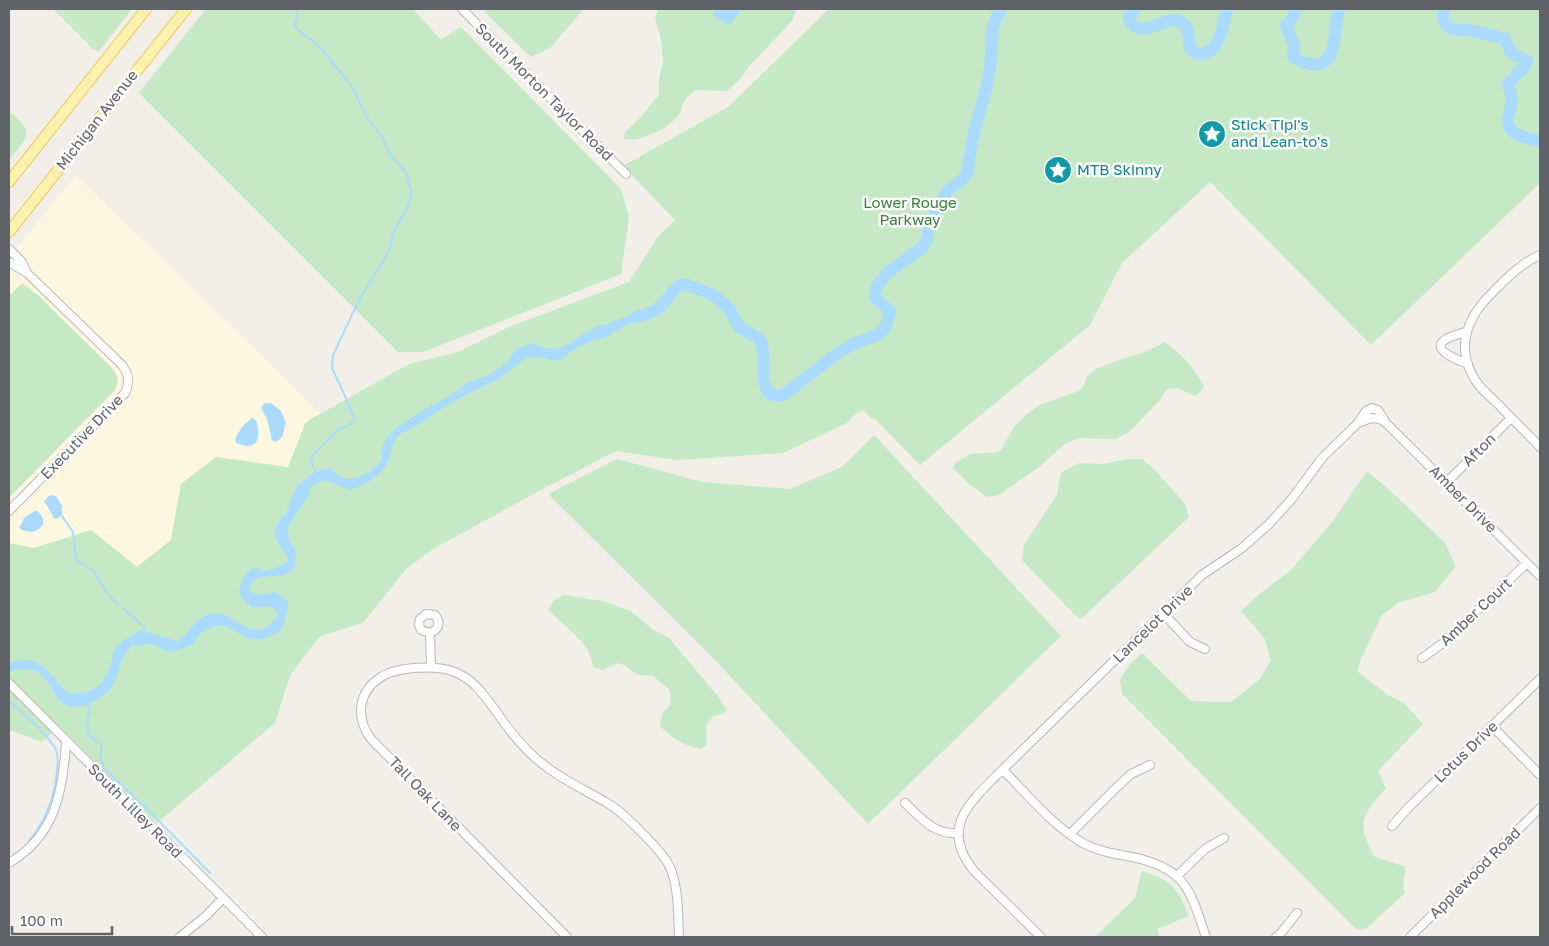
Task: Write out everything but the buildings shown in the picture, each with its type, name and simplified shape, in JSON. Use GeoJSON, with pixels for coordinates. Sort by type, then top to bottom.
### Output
{"type":"FeatureCollection","features":[{"type":"Feature","properties":{"kind":"main road","name":"Michigan Avenue"},"geometry":{"type":"LineString","coordinates":[[9,182],[146,9]]}},
{"type":"Feature","properties":{"kind":"main road","name":"Michigan Avenue"},"geometry":{"type":"LineString","coordinates":[[9,232],[186,9]]}},
{"type":"Feature","properties":{"kind":"street","name":"South Morton Taylor Road"},"geometry":{"type":"LineString","coordinates":[[462,9],[626,174]]}},
{"type":"Feature","properties":{"kind":"street","name":"Executive Drive"},"geometry":{"type":"LineString","coordinates":[[9,249],[21,261],[27,273]]}},
{"type":"Feature","properties":{"kind":"street"},"geometry":{"type":"LineString","coordinates":[[1540,255],[1526,262],[1484,300],[1472,317],[1467,331],[1465,346],[1468,364],[1479,385],[1540,446]]}},
{"type":"Feature","properties":{"kind":"street","name":"Executive Drive"},"geometry":{"type":"LineString","coordinates":[[9,262],[27,273],[122,365],[126,370],[129,380],[125,393],[9,511]]}},
{"type":"Feature","properties":{"kind":"street"},"geometry":{"type":"LineString","coordinates":[[1467,331],[1449,337],[1442,344],[1442,349],[1446,355],[1468,364]]}},
{"type":"Feature","properties":{"kind":"street","name":"Amber Drive"},"geometry":{"type":"LineString","coordinates":[[1372,408],[1378,410],[1386,423],[1540,576]]}},
{"type":"Feature","properties":{"kind":"street","name":"Lancelot Drive"},"geometry":{"type":"LineString","coordinates":[[959,833],[962,818],[968,805],[1202,575],[1242,548],[1268,525],[1291,500],[1322,458],[1358,423],[1366,410],[1372,408]]}},
{"type":"Feature","properties":{"kind":"street","name":"Amber Drive"},"geometry":{"type":"LineString","coordinates":[[1373,418],[1386,423]]}},
{"type":"Feature","properties":{"kind":"street","name":"Lancelot Drive"},"geometry":{"type":"LineString","coordinates":[[1358,423],[1365,419],[1373,418]]}},
{"type":"Feature","properties":{"kind":"street","name":"Afton"},"geometry":{"type":"LineString","coordinates":[[1446,483],[1511,418]]}},
{"type":"Feature","properties":{"kind":"street","name":"Amber Court"},"geometry":{"type":"LineString","coordinates":[[1422,658],[1443,643],[1528,563]]}},
{"type":"Feature","properties":{"kind":"street"},"geometry":{"type":"LineString","coordinates":[[1163,613],[1190,642],[1205,649]]}},
{"type":"Feature","properties":{"kind":"street"},"geometry":{"type":"LineString","coordinates":[[430,633],[431,667]]}},
{"type":"Feature","properties":{"kind":"street","name":"Tall Oak Lane"},"geometry":{"type":"LineString","coordinates":[[567,937],[366,732],[362,724],[360,707],[362,699],[370,686],[382,676],[398,671],[431,667],[455,672],[467,678],[481,691],[510,730],[536,759],[564,780],[610,805],[645,837],[666,860],[673,875],[680,937]]}},
{"type":"Feature","properties":{"kind":"street","name":"Lotus Drive"},"geometry":{"type":"LineString","coordinates":[[1392,826],[1408,808],[1540,680]]}},
{"type":"Feature","properties":{"kind":"street","name":"South Lilley Road"},"geometry":{"type":"LineString","coordinates":[[11,686],[262,937]]}},
{"type":"Feature","properties":{"kind":"street"},"geometry":{"type":"LineString","coordinates":[[1492,726],[1540,775]]}},
{"type":"Feature","properties":{"kind":"street"},"geometry":{"type":"LineString","coordinates":[[9,863],[38,840],[52,816],[60,788],[66,742]]}},
{"type":"Feature","properties":{"kind":"street"},"geometry":{"type":"LineString","coordinates":[[1070,834],[1131,774],[1150,765]]}},
{"type":"Feature","properties":{"kind":"street"},"geometry":{"type":"LineString","coordinates":[[1003,770],[1059,826],[1088,845],[1100,850],[1156,863],[1177,876],[1193,898],[1206,937]]}},
{"type":"Feature","properties":{"kind":"street"},"geometry":{"type":"LineString","coordinates":[[905,803],[933,828],[945,833],[959,833],[960,844],[968,863],[974,871],[1040,937]]}},
{"type":"Feature","properties":{"kind":"street","name":"Applewood Road"},"geometry":{"type":"LineString","coordinates":[[1410,937],[1540,808]]}},
{"type":"Feature","properties":{"kind":"street"},"geometry":{"type":"LineString","coordinates":[[1177,876],[1204,849],[1224,838]]}},
{"type":"Feature","properties":{"kind":"street"},"geometry":{"type":"LineString","coordinates":[[180,937],[207,916],[223,898]]}},
{"type":"Feature","properties":{"kind":"street"},"geometry":{"type":"LineString","coordinates":[[1276,937],[1286,928],[1297,913]]}},
{"type":"Feature","properties":{"kind":"shaded area"},"geometry":{"type":"Polygon","coordinates":[[[76,175],[321,414],[305,424],[288,468],[216,457],[181,484],[171,540],[137,567],[91,530],[34,548],[9,543],[9,258],[76,175]]]}},
{"type":"Feature","properties":{"kind":"green space"},"geometry":{"type":"Polygon","coordinates":[[[53,9],[132,9],[99,51],[93,49],[53,9]]]}},
{"type":"Feature","properties":{"kind":"green space"},"geometry":{"type":"Polygon","coordinates":[[[206,9],[413,9],[441,40],[461,27],[621,189],[629,217],[621,274],[423,352],[398,352],[139,93],[206,9]]]}},
{"type":"Feature","properties":{"kind":"green space"},"geometry":{"type":"Polygon","coordinates":[[[482,9],[584,9],[550,48],[531,57],[482,9]]]}},
{"type":"Feature","properties":{"kind":"green space"},"geometry":{"type":"Polygon","coordinates":[[[658,9],[714,9],[713,15],[738,14],[743,9],[796,9],[792,21],[727,91],[696,90],[684,101],[680,113],[670,124],[655,133],[639,139],[624,139],[625,132],[639,119],[659,95],[659,79],[663,62],[661,40],[655,18],[658,9]]]}},
{"type":"Feature","properties":{"kind":"green space","name":"Lower Rouge Parkway"},"geometry":{"type":"Polygon","coordinates":[[[829,9],[1540,9],[1540,183],[1371,345],[1210,182],[1122,263],[1090,325],[920,465],[874,418],[872,419],[863,410],[853,416],[847,423],[783,453],[677,460],[616,451],[435,548],[407,568],[363,623],[320,636],[290,675],[275,723],[157,823],[59,726],[42,742],[9,730],[9,543],[34,548],[91,530],[137,567],[171,540],[181,484],[216,457],[288,467],[305,424],[409,364],[458,352],[509,327],[629,282],[658,237],[675,220],[623,166],[728,107],[829,9]]]}},
{"type":"Feature","properties":{"kind":"green space"},"geometry":{"type":"Polygon","coordinates":[[[9,111],[23,125],[26,135],[25,140],[9,160],[9,111]]]}},
{"type":"Feature","properties":{"kind":"green space"},"geometry":{"type":"Polygon","coordinates":[[[22,283],[40,297],[112,368],[118,378],[114,391],[9,498],[9,296],[22,283]]]}},
{"type":"Feature","properties":{"kind":"green space"},"geometry":{"type":"Polygon","coordinates":[[[1165,342],[1187,362],[1204,386],[1196,396],[1181,389],[1167,389],[1159,401],[1129,432],[1116,439],[1080,438],[1066,443],[1039,467],[999,495],[987,497],[969,484],[953,468],[956,462],[971,454],[995,453],[1001,450],[1014,427],[1025,416],[1039,405],[1079,391],[1084,386],[1086,378],[1095,369],[1145,352],[1165,342]]]}},
{"type":"Feature","properties":{"kind":"green space"},"geometry":{"type":"Polygon","coordinates":[[[874,435],[1061,636],[868,824],[714,659],[548,494],[617,459],[703,482],[790,489],[842,467],[874,435]]]}},
{"type":"Feature","properties":{"kind":"green space"},"geometry":{"type":"Polygon","coordinates":[[[1129,459],[1142,459],[1155,470],[1186,505],[1189,517],[1081,619],[1022,560],[1024,545],[1057,495],[1061,473],[1079,463],[1101,464],[1129,459]]]}},
{"type":"Feature","properties":{"kind":"green space"},"geometry":{"type":"Polygon","coordinates":[[[1367,471],[1445,543],[1456,566],[1435,592],[1398,603],[1382,615],[1360,661],[1358,672],[1388,695],[1404,703],[1423,724],[1378,771],[1386,788],[1371,806],[1364,820],[1363,828],[1375,857],[1406,867],[1403,886],[1405,893],[1366,929],[1357,930],[1122,694],[1120,680],[1129,665],[1142,653],[1191,701],[1231,702],[1260,679],[1271,660],[1265,639],[1241,611],[1291,570],[1333,521],[1367,471]]]}},
{"type":"Feature","properties":{"kind":"green space"},"geometry":{"type":"Polygon","coordinates":[[[564,595],[603,601],[631,611],[652,629],[669,638],[721,700],[726,709],[724,714],[713,716],[706,726],[707,746],[700,749],[683,743],[660,726],[663,712],[668,708],[671,695],[669,689],[653,676],[638,675],[624,665],[617,663],[603,670],[594,667],[588,651],[581,641],[548,609],[555,599],[564,595]]]}},
{"type":"Feature","properties":{"kind":"green space"},"geometry":{"type":"Polygon","coordinates":[[[1142,871],[1160,878],[1172,886],[1181,898],[1189,916],[1157,929],[1160,937],[1095,937],[1135,898],[1142,871]]]}},
{"type":"Feature","properties":{"kind":"water"},"geometry":{"type":"Polygon","coordinates":[[[714,9],[743,9],[729,25],[713,15],[714,9]]]}},
{"type":"Feature","properties":{"kind":"water"},"geometry":{"type":"Polygon","coordinates":[[[651,312],[644,318],[624,326],[605,338],[596,339],[569,352],[563,359],[554,361],[540,357],[526,358],[498,380],[465,395],[420,424],[398,435],[384,469],[370,481],[351,490],[324,480],[311,486],[308,496],[287,528],[290,542],[296,552],[295,567],[292,571],[281,576],[259,577],[253,581],[250,588],[250,592],[259,595],[273,592],[283,596],[288,603],[283,627],[275,634],[260,639],[252,639],[221,625],[201,633],[192,645],[172,652],[149,644],[143,646],[133,645],[123,659],[111,688],[105,695],[85,706],[73,707],[64,704],[57,698],[42,675],[34,670],[22,669],[9,672],[9,663],[21,660],[35,662],[46,669],[68,693],[84,693],[102,681],[110,668],[115,649],[139,630],[178,641],[202,617],[216,614],[230,618],[250,629],[265,628],[277,616],[277,611],[268,606],[253,607],[239,593],[244,578],[249,571],[257,568],[268,571],[288,562],[286,554],[276,539],[275,528],[288,509],[295,491],[302,482],[312,474],[330,468],[336,474],[349,479],[363,475],[381,461],[382,448],[386,439],[397,427],[453,394],[467,383],[491,374],[509,361],[516,348],[531,343],[543,348],[557,349],[600,325],[606,325],[634,313],[651,312]]]}},
{"type":"Feature","properties":{"kind":"water"},"geometry":{"type":"Polygon","coordinates":[[[264,403],[271,403],[281,411],[286,423],[282,437],[276,442],[272,440],[267,419],[261,408],[264,403]]]}},
{"type":"Feature","properties":{"kind":"water"},"geometry":{"type":"Polygon","coordinates":[[[252,418],[256,420],[258,427],[256,442],[249,446],[236,443],[235,440],[240,430],[252,418]]]}},
{"type":"Feature","properties":{"kind":"water"},"geometry":{"type":"Polygon","coordinates":[[[50,495],[56,496],[62,506],[62,516],[55,519],[44,501],[50,495]]]}},
{"type":"Feature","properties":{"kind":"water"},"geometry":{"type":"Polygon","coordinates":[[[36,510],[42,517],[43,525],[38,530],[32,532],[19,528],[24,518],[36,510]]]}},
{"type":"Feature","properties":{"kind":"waterway"},"geometry":{"type":"LineString","coordinates":[[297,9],[296,28],[320,47],[353,88],[367,118],[382,137],[391,156],[406,172],[411,192],[409,204],[393,234],[389,252],[361,296],[333,355],[332,368],[355,419],[348,426],[340,428],[313,455],[311,459],[316,475]]}},
{"type":"Feature","properties":{"kind":"waterway"},"geometry":{"type":"LineString","coordinates":[[636,317],[651,313],[659,308],[673,291],[681,285],[685,284],[711,294],[729,308],[739,327],[760,339],[763,353],[764,383],[770,394],[778,396],[785,394],[851,345],[877,335],[885,328],[890,313],[875,298],[877,286],[887,273],[922,248],[927,240],[929,226],[944,196],[967,173],[974,132],[990,68],[993,25],[1001,9]]}},
{"type":"Feature","properties":{"kind":"waterway"},"geometry":{"type":"LineString","coordinates":[[1136,9],[1129,17],[1133,25],[1143,29],[1168,21],[1179,21],[1188,30],[1191,50],[1202,54],[1208,52],[1217,42],[1227,9]]}},
{"type":"Feature","properties":{"kind":"waterway"},"geometry":{"type":"LineString","coordinates":[[1296,9],[1286,26],[1294,45],[1293,57],[1302,62],[1312,64],[1321,63],[1327,59],[1331,52],[1339,9]]}},
{"type":"Feature","properties":{"kind":"waterway"},"geometry":{"type":"LineString","coordinates":[[1444,9],[1444,20],[1451,29],[1475,31],[1505,39],[1511,53],[1527,61],[1526,65],[1508,84],[1512,95],[1508,125],[1514,133],[1540,141]]}},
{"type":"Feature","properties":{"kind":"waterway"},"geometry":{"type":"LineString","coordinates":[[62,516],[73,532],[76,560],[93,570],[108,594],[118,605]]}},
{"type":"Feature","properties":{"kind":"waterway"},"geometry":{"type":"LineString","coordinates":[[123,608],[142,625],[144,634]]}},
{"type":"Feature","properties":{"kind":"waterway"},"geometry":{"type":"LineString","coordinates":[[9,701],[46,735],[58,756],[56,780],[49,808],[29,841]]}},
{"type":"Feature","properties":{"kind":"waterway"},"geometry":{"type":"LineString","coordinates":[[88,703],[90,709],[87,722],[88,732],[91,737],[101,744],[100,757],[104,768],[210,873]]}},
{"type":"Feature","properties":{"kind":"place","name":"Stick Tipi's and Lean-to's"},"geometry":{"type":"Point","coordinates":[1212,134]}},
{"type":"Feature","properties":{"kind":"place","name":"MTB Skinny"},"geometry":{"type":"Point","coordinates":[1058,170]}}]}
